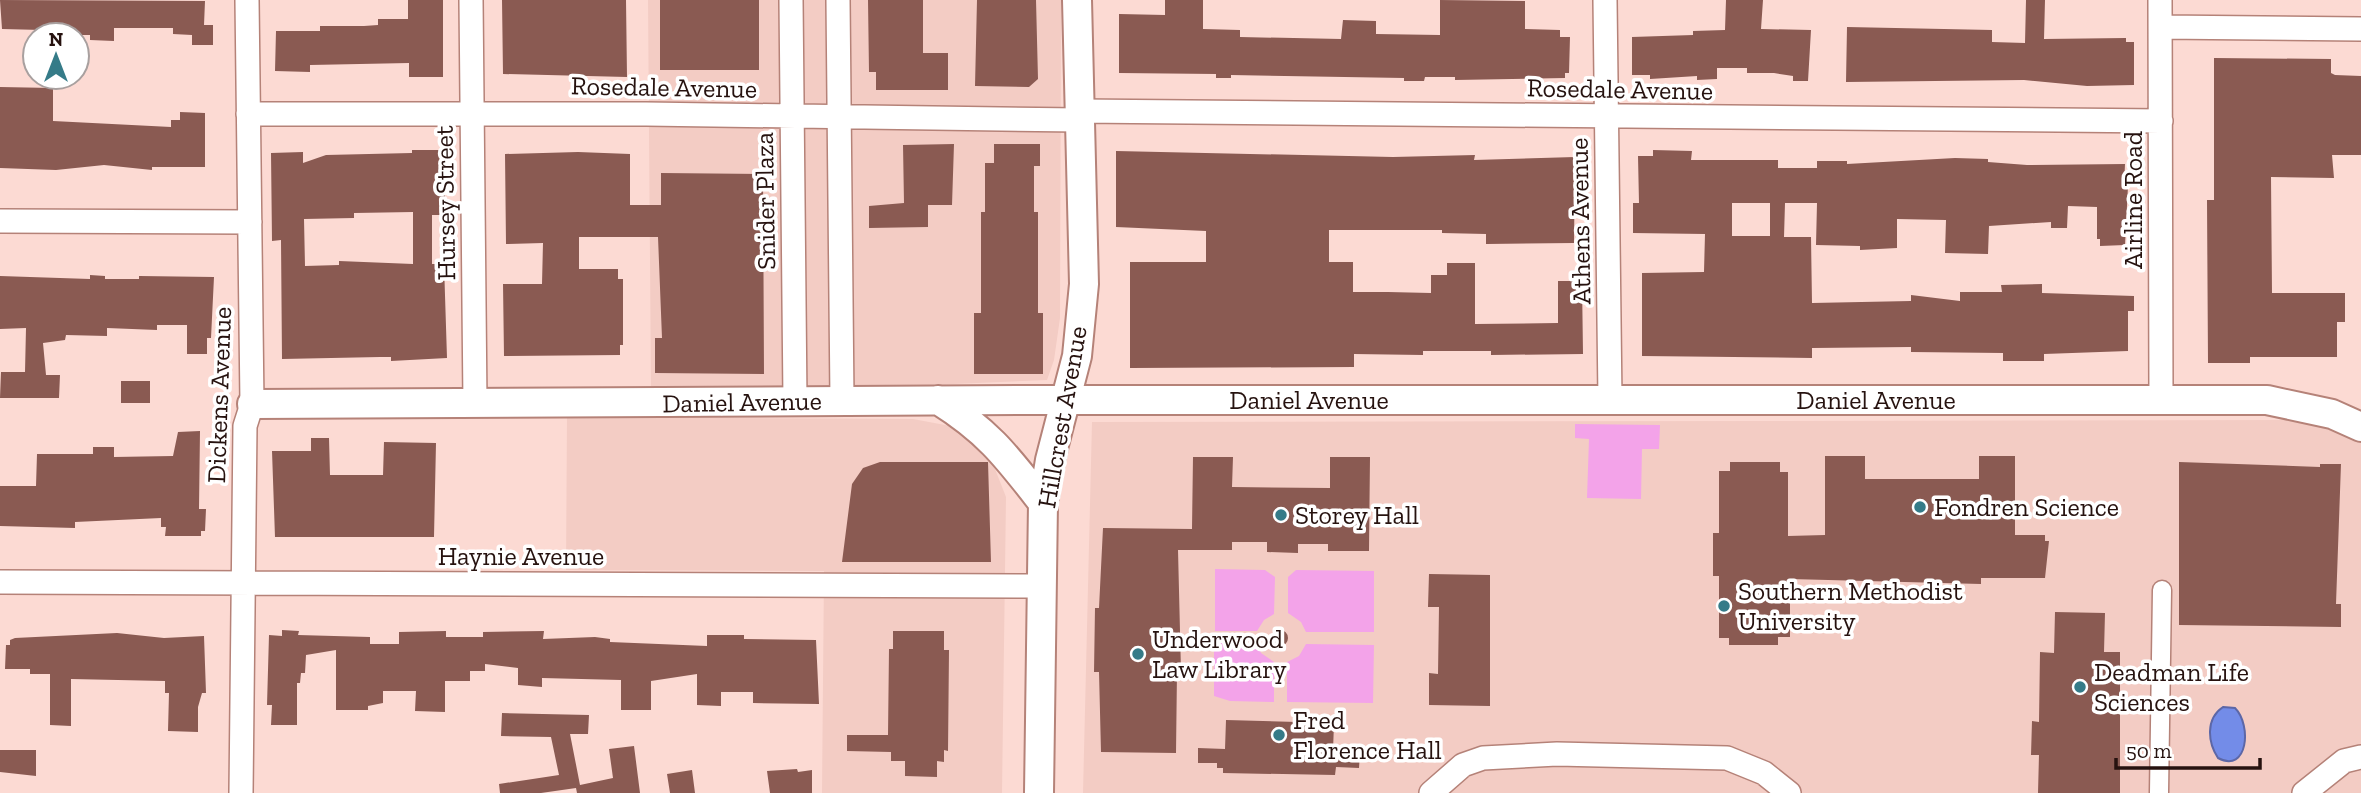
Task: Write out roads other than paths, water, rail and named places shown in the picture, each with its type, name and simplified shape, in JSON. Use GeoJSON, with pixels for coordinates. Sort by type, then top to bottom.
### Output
{"type":"FeatureCollection","features":[{"type":"Feature","properties":{"kind":"street","name":"Dickens Avenue"},"geometry":{"type":"LineString","coordinates":[[241,793],[245,426],[252,404],[247,0]]}},
{"type":"Feature","properties":{"kind":"street","name":"Hursey Street"},"geometry":{"type":"LineString","coordinates":[[471,0],[475,404]]}},
{"type":"Feature","properties":{"kind":"street","name":"Snider Plaza"},"geometry":{"type":"LineString","coordinates":[[792,0],[795,401]]}},
{"type":"Feature","properties":{"kind":"street"},"geometry":{"type":"LineString","coordinates":[[838,0],[842,400]]}},
{"type":"Feature","properties":{"kind":"street","name":"Hillcrest Avenue"},"geometry":{"type":"LineString","coordinates":[[1039,793],[1043,503],[1077,356],[1084,284],[1077,0]]}},
{"type":"Feature","properties":{"kind":"street","name":"Athens Avenue"},"geometry":{"type":"LineString","coordinates":[[1605,0],[1610,400]]}},
{"type":"Feature","properties":{"kind":"street","name":"Airline Road"},"geometry":{"type":"LineString","coordinates":[[2160,0],[2161,400]]}},
{"type":"Feature","properties":{"kind":"street"},"geometry":{"type":"LineString","coordinates":[[2161,27],[2361,29]]}},
{"type":"Feature","properties":{"kind":"street","name":"Rosedale Avenue"},"geometry":{"type":"LineString","coordinates":[[248,114],[2161,121]]}},
{"type":"Feature","properties":{"kind":"street"},"geometry":{"type":"LineString","coordinates":[[0,221],[250,222]]}},
{"type":"Feature","properties":{"kind":"street","name":"Daniel Avenue"},"geometry":{"type":"LineString","coordinates":[[252,404],[842,400],[2161,400],[2277,402],[2332,414],[2361,426]]}},
{"type":"Feature","properties":{"kind":"street"},"geometry":{"type":"LineString","coordinates":[[938,400],[974,422],[996,443],[1043,503]]}},
{"type":"Feature","properties":{"kind":"street","name":"Haynie Avenue"},"geometry":{"type":"LineString","coordinates":[[0,582],[1041,586]]}},
{"type":"Feature","properties":{"kind":"street"},"geometry":{"type":"LineString","coordinates":[[2159,793],[2162,590]]}},
{"type":"Feature","properties":{"kind":"street"},"geometry":{"type":"LineString","coordinates":[[1431,793],[1463,765],[1483,758],[1557,754],[1727,758],[1764,773],[1789,793]]}},
{"type":"Feature","properties":{"kind":"street"},"geometry":{"type":"LineString","coordinates":[[2304,793],[2344,761],[2361,757]]}},
{"type":"Feature","properties":{"kind":"water"},"geometry":{"type":"Polygon","coordinates":[[[2223,707],[2235,708],[2244,725],[2245,736],[2241,754],[2228,761],[2218,758],[2210,738],[2213,718],[2223,707]]]}},
{"type":"Feature","properties":{"kind":"place","name":"Fondren Science"},"geometry":{"type":"Point","coordinates":[1920,507]}},
{"type":"Feature","properties":{"kind":"place","name":"Storey Hall"},"geometry":{"type":"Point","coordinates":[1281,515]}},
{"type":"Feature","properties":{"kind":"place","name":"Southern Methodist University"},"geometry":{"type":"Point","coordinates":[1724,606]}},
{"type":"Feature","properties":{"kind":"place","name":"Underwood Law Library"},"geometry":{"type":"Point","coordinates":[1138,654]}},
{"type":"Feature","properties":{"kind":"place","name":"Deadman Life Sciences"},"geometry":{"type":"Point","coordinates":[2080,687]}},
{"type":"Feature","properties":{"kind":"place","name":"Fred Florence Hall"},"geometry":{"type":"Point","coordinates":[1279,735]}}]}
